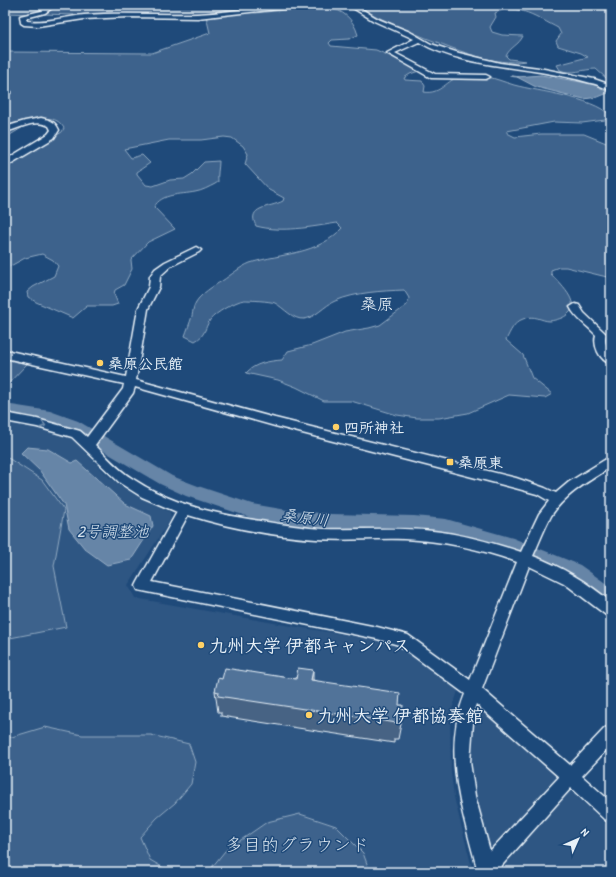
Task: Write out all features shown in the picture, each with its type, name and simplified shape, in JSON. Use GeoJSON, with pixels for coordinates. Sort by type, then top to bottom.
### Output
{"type":"FeatureCollection","features":[{"type":"Feature","properties":{"kind":"street"},"geometry":{"type":"LineString","coordinates":[[53,5],[43,12],[22,17],[24,23],[38,24],[84,16],[198,16],[294,5]]}},
{"type":"Feature","properties":{"kind":"street"},"geometry":{"type":"LineString","coordinates":[[351,5],[376,20],[429,45],[467,58],[594,81],[611,88]]}},
{"type":"Feature","properties":{"kind":"street"},"geometry":{"type":"LineString","coordinates":[[419,39],[390,53],[434,76],[486,77]]}},
{"type":"Feature","properties":{"kind":"street"},"geometry":{"type":"LineString","coordinates":[[5,90],[7,92],[5,94]]}},
{"type":"Feature","properties":{"kind":"street"},"geometry":{"type":"LineString","coordinates":[[5,130],[35,120],[51,123],[55,126],[55,130],[51,136],[5,164]]}},
{"type":"Feature","properties":{"kind":"street"},"geometry":{"type":"LineString","coordinates":[[89,443],[129,390],[143,309],[154,287],[155,276],[158,271],[168,264],[196,250]]}},
{"type":"Feature","properties":{"kind":"street"},"geometry":{"type":"LineString","coordinates":[[575,307],[578,314],[601,334],[599,343],[611,360]]}},
{"type":"Feature","properties":{"kind":"street"},"geometry":{"type":"LineString","coordinates":[[5,354],[69,370],[131,382],[275,422],[516,483],[541,491],[557,499]]}},
{"type":"Feature","properties":{"kind":"street"},"geometry":{"type":"LineString","coordinates":[[5,417],[37,423],[76,434],[89,443],[105,464],[129,484],[160,500],[219,520],[302,532],[328,534],[390,533],[419,535],[481,546],[525,558],[556,571],[591,593],[611,611]]}},
{"type":"Feature","properties":{"kind":"street"},"geometry":{"type":"LineString","coordinates":[[486,870],[467,796],[462,762],[466,710],[525,558],[546,514],[557,499],[573,486],[611,461]]}},
{"type":"Feature","properties":{"kind":"street"},"geometry":{"type":"LineString","coordinates":[[185,509],[143,586],[393,636],[403,640],[473,691],[572,777],[611,814]]}},
{"type":"Feature","properties":{"kind":"street"},"geometry":{"type":"LineString","coordinates":[[486,870],[611,733]]}},
{"type":"Feature","properties":{"kind":"shaded area","name":"九州大学 伊都キャンパス"},"geometry":{"type":"Polygon","coordinates":[[[5,419],[68,435],[110,478],[135,495],[170,512],[171,519],[128,585],[135,598],[390,642],[403,648],[458,691],[450,715],[451,773],[454,797],[473,872],[5,872],[5,419]]]}},
{"type":"Feature","properties":{"kind":"shaded area"},"geometry":{"type":"Polygon","coordinates":[[[478,703],[611,829],[611,872],[494,872],[474,789],[471,743],[478,703]]]}},
{"type":"Feature","properties":{"kind":"green space"},"geometry":{"type":"Polygon","coordinates":[[[5,5],[73,5],[124,9],[139,5],[256,5],[210,12],[214,16],[245,11],[255,13],[308,6],[329,8],[346,16],[353,24],[358,35],[349,39],[332,40],[329,43],[331,46],[376,50],[422,70],[410,74],[404,78],[405,80],[422,81],[425,86],[424,92],[435,91],[455,78],[481,76],[578,99],[601,109],[610,115],[605,120],[582,123],[554,122],[507,131],[507,133],[515,137],[541,134],[584,134],[611,145],[611,278],[566,267],[559,267],[551,270],[551,274],[568,293],[571,299],[572,309],[564,317],[552,321],[531,317],[520,320],[517,322],[506,340],[523,355],[532,378],[552,394],[545,398],[509,395],[468,413],[439,418],[417,418],[397,415],[351,401],[324,401],[278,380],[246,373],[258,365],[282,360],[288,351],[312,345],[345,332],[380,325],[407,305],[409,298],[404,290],[369,292],[343,298],[331,303],[312,316],[304,319],[292,316],[275,303],[244,300],[231,305],[213,317],[199,339],[195,341],[185,336],[195,304],[201,296],[211,288],[250,263],[311,248],[332,237],[342,228],[337,223],[307,228],[286,229],[256,226],[254,215],[257,211],[283,201],[284,198],[269,190],[245,164],[248,154],[243,146],[232,138],[224,137],[201,140],[169,140],[124,149],[131,158],[142,155],[150,163],[137,172],[146,185],[153,186],[170,180],[184,179],[192,174],[204,162],[219,161],[219,164],[218,182],[215,184],[200,191],[172,195],[157,202],[154,207],[175,229],[148,242],[131,260],[132,269],[124,285],[115,290],[114,294],[118,304],[112,306],[87,306],[73,318],[28,297],[27,292],[33,287],[54,276],[58,266],[53,260],[42,254],[25,258],[5,269],[5,168],[62,132],[64,128],[58,121],[43,119],[27,125],[5,138],[5,52],[152,53],[210,33],[206,16],[109,13],[76,15],[5,13],[5,5]]]}},
{"type":"Feature","properties":{"kind":"green space"},"geometry":{"type":"Polygon","coordinates":[[[357,5],[611,5],[611,81],[596,69],[573,72],[560,70],[557,65],[588,57],[581,53],[558,46],[556,41],[561,34],[558,28],[535,16],[519,10],[503,10],[495,13],[496,17],[490,27],[492,32],[502,35],[523,36],[506,56],[509,59],[526,61],[514,62],[489,59],[454,49],[393,24],[357,5]]]}},
{"type":"Feature","properties":{"kind":"green space"},"geometry":{"type":"Polygon","coordinates":[[[5,359],[27,364],[5,387],[5,359]]]}},
{"type":"Feature","properties":{"kind":"green space"},"geometry":{"type":"Polygon","coordinates":[[[5,456],[42,480],[64,510],[54,566],[66,627],[5,639],[5,456]]]}},
{"type":"Feature","properties":{"kind":"green space"},"geometry":{"type":"Polygon","coordinates":[[[45,727],[82,735],[151,735],[189,744],[195,762],[191,784],[175,803],[157,818],[140,837],[150,860],[171,872],[5,872],[5,739],[45,727]]]}},
{"type":"Feature","properties":{"kind":"green space","name":"多目的グラウンド"},"geometry":{"type":"Polygon","coordinates":[[[300,814],[336,826],[363,853],[370,872],[208,872],[225,851],[267,822],[300,814]]]}},
{"type":"Feature","properties":{"kind":"water"},"geometry":{"type":"Polygon","coordinates":[[[541,75],[598,85],[608,93],[598,97],[584,99],[536,87],[517,77],[541,75]]]}},
{"type":"Feature","properties":{"kind":"water","name":"2号調整池"},"geometry":{"type":"Polygon","coordinates":[[[27,447],[48,449],[72,463],[77,461],[125,504],[151,516],[153,526],[131,560],[107,565],[85,549],[69,529],[64,505],[40,471],[21,453],[27,447]]]}},
{"type":"Feature","properties":{"kind":"building"},"geometry":{"type":"Polygon","coordinates":[[[225,668],[296,679],[298,668],[313,670],[311,680],[400,693],[399,705],[403,705],[402,719],[398,719],[397,723],[218,696],[219,692],[215,691],[218,678],[222,679],[225,668]]]}},
{"type":"Feature","properties":{"kind":"waterway"},"geometry":{"type":"LineString","coordinates":[[510,76],[519,77]]}},
{"type":"Feature","properties":{"kind":"waterway"},"geometry":{"type":"LineString","coordinates":[[601,89],[611,91]]}},
{"type":"Feature","properties":{"kind":"waterway","name":"桑原川"},"geometry":{"type":"LineString","coordinates":[[5,409],[50,416],[72,425],[166,480],[192,491],[252,511],[287,517],[331,521],[414,523],[446,526],[507,543],[574,570],[611,598]]}},
{"type":"Feature","properties":{"kind":"place","name":"桑原公民館"},"geometry":{"type":"Point","coordinates":[100,363]}},
{"type":"Feature","properties":{"kind":"place","name":"四所神社"},"geometry":{"type":"Point","coordinates":[336,427]}},
{"type":"Feature","properties":{"kind":"place","name":"桑原東"},"geometry":{"type":"Point","coordinates":[450,462]}},
{"type":"Feature","properties":{"kind":"place","name":"九州大学 伊都キャンパス"},"geometry":{"type":"Point","coordinates":[201,645]}},
{"type":"Feature","properties":{"kind":"place","name":"九州大学 伊都協奏館"},"geometry":{"type":"Point","coordinates":[309,715]}},
{"type":"Feature","properties":{"kind":"district","name":"桑原"},"geometry":{"type":"Point","coordinates":[377,303]}}]}
